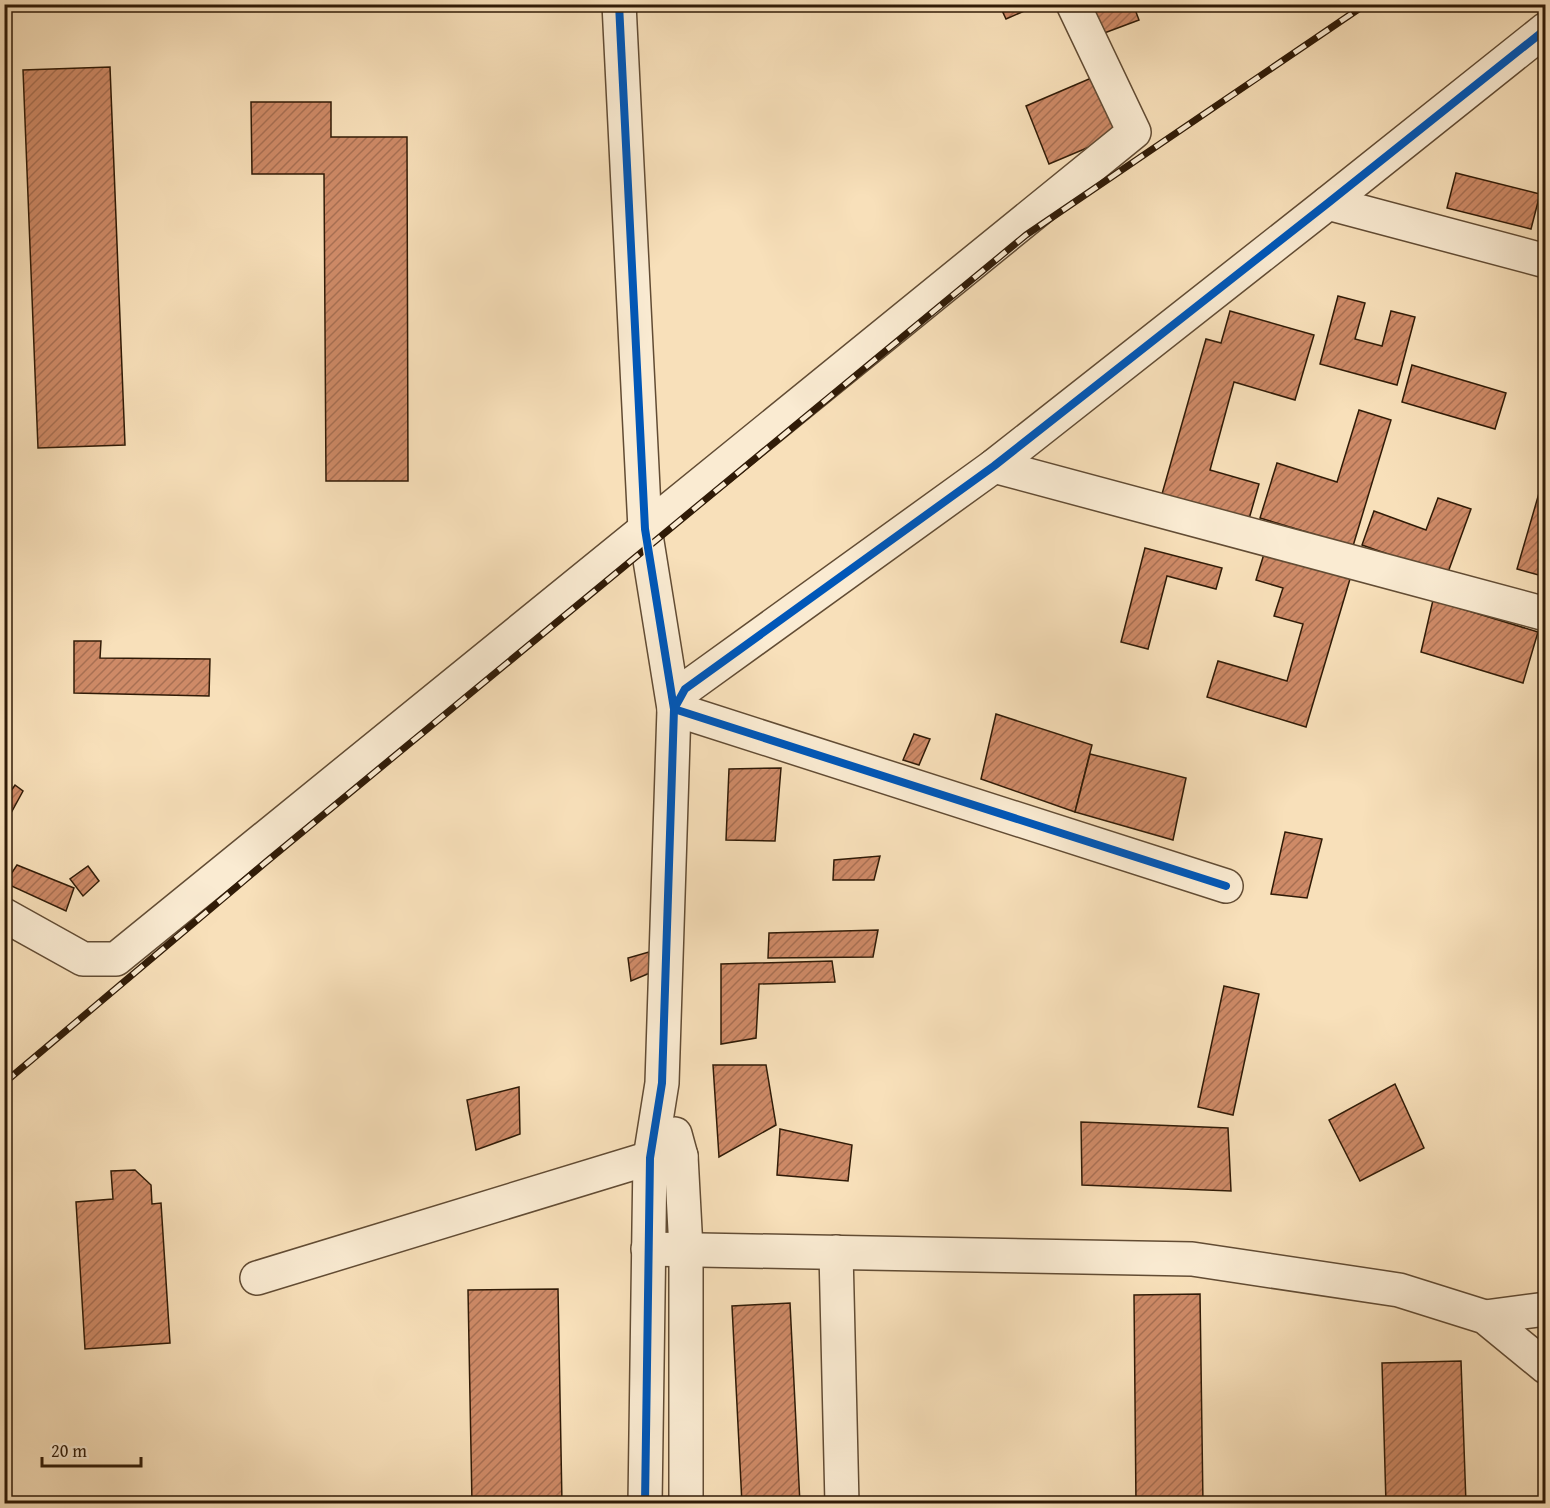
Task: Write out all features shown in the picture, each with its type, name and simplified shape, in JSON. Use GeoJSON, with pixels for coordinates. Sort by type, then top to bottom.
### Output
{"type":"FeatureCollection","features":[{"type":"Feature","properties":{"kind":"street"},"geometry":{"type":"LineString","coordinates":[[619,4],[645,529],[674,709],[662,1083],[665,1157],[686,1249],[686,1503]]}},
{"type":"Feature","properties":{"kind":"street"},"geometry":{"type":"LineString","coordinates":[[4,915],[83,959],[116,959],[1134,132],[1073,4]]}},
{"type":"Feature","properties":{"kind":"street"},"geometry":{"type":"LineString","coordinates":[[674,709],[685,689],[994,466],[1545,29]]}},
{"type":"Feature","properties":{"kind":"street"},"geometry":{"type":"LineString","coordinates":[[1328,203],[1545,261]]}},
{"type":"Feature","properties":{"kind":"street"},"geometry":{"type":"LineString","coordinates":[[994,466],[1545,615]]}},
{"type":"Feature","properties":{"kind":"street"},"geometry":{"type":"LineString","coordinates":[[674,709],[1226,886]]}},
{"type":"Feature","properties":{"kind":"street"},"geometry":{"type":"LineString","coordinates":[[645,1503],[648,1249],[665,1157]]}},
{"type":"Feature","properties":{"kind":"street"},"geometry":{"type":"LineString","coordinates":[[256,1278],[665,1157]]}},
{"type":"Feature","properties":{"kind":"street"},"geometry":{"type":"LineString","coordinates":[[648,1249],[1192,1259],[1399,1290],[1485,1317],[1545,1367]]}},
{"type":"Feature","properties":{"kind":"street"},"geometry":{"type":"LineString","coordinates":[[836,1252],[842,1503]]}},
{"type":"Feature","properties":{"kind":"street"},"geometry":{"type":"LineString","coordinates":[[1485,1317],[1545,1309]]}},
{"type":"Feature","properties":{"kind":"building"},"geometry":{"type":"Polygon","coordinates":[[[999,4],[1040,4],[1006,19],[999,4]]]}},
{"type":"Feature","properties":{"kind":"building"},"geometry":{"type":"Polygon","coordinates":[[[1088,4],[1133,4],[1139,20],[1099,35],[1088,4]]]}},
{"type":"Feature","properties":{"kind":"building"},"geometry":{"type":"Polygon","coordinates":[[[110,67],[125,445],[38,448],[23,70],[110,67]]]}},
{"type":"Feature","properties":{"kind":"building"},"geometry":{"type":"Polygon","coordinates":[[[1096,76],[1120,134],[1049,164],[1026,106],[1096,76]]]}},
{"type":"Feature","properties":{"kind":"building"},"geometry":{"type":"Polygon","coordinates":[[[251,102],[331,102],[331,137],[407,137],[408,481],[326,481],[324,174],[252,174],[251,102]]]}},
{"type":"Feature","properties":{"kind":"building"},"geometry":{"type":"Polygon","coordinates":[[[1456,173],[1540,194],[1531,229],[1447,208],[1456,173]]]}},
{"type":"Feature","properties":{"kind":"building"},"geometry":{"type":"Polygon","coordinates":[[[1338,296],[1365,303],[1355,339],[1382,346],[1391,311],[1415,317],[1397,385],[1320,364],[1338,296]]]}},
{"type":"Feature","properties":{"kind":"building"},"geometry":{"type":"Polygon","coordinates":[[[1230,311],[1314,335],[1295,400],[1234,382],[1210,470],[1259,484],[1249,519],[1162,494],[1206,339],[1221,343],[1230,311]]]}},
{"type":"Feature","properties":{"kind":"building"},"geometry":{"type":"Polygon","coordinates":[[[1412,365],[1506,393],[1495,429],[1402,402],[1412,365]]]}},
{"type":"Feature","properties":{"kind":"building"},"geometry":{"type":"Polygon","coordinates":[[[1359,410],[1391,420],[1353,546],[1260,518],[1277,463],[1337,482],[1359,410]]]}},
{"type":"Feature","properties":{"kind":"building"},"geometry":{"type":"Polygon","coordinates":[[[1546,469],[1546,577],[1517,569],[1546,469]]]}},
{"type":"Feature","properties":{"kind":"building"},"geometry":{"type":"Polygon","coordinates":[[[1438,498],[1471,509],[1447,575],[1362,545],[1374,511],[1426,530],[1438,498]]]}},
{"type":"Feature","properties":{"kind":"building"},"geometry":{"type":"Polygon","coordinates":[[[1145,548],[1222,568],[1216,589],[1167,576],[1148,649],[1121,642],[1145,548]]]}},
{"type":"Feature","properties":{"kind":"building"},"geometry":{"type":"Polygon","coordinates":[[[1264,554],[1350,579],[1306,727],[1207,697],[1218,661],[1287,681],[1303,624],[1274,616],[1283,588],[1256,580],[1264,554]]]}},
{"type":"Feature","properties":{"kind":"building"},"geometry":{"type":"Polygon","coordinates":[[[1433,600],[1538,632],[1523,683],[1421,652],[1433,600]]]}},
{"type":"Feature","properties":{"kind":"building"},"geometry":{"type":"Polygon","coordinates":[[[74,641],[101,641],[100,658],[210,659],[209,696],[74,693],[74,641]]]}},
{"type":"Feature","properties":{"kind":"building"},"geometry":{"type":"Polygon","coordinates":[[[996,714],[1092,745],[1075,812],[981,779],[996,714]]]}},
{"type":"Feature","properties":{"kind":"building"},"geometry":{"type":"Polygon","coordinates":[[[914,734],[930,739],[919,765],[903,760],[914,734]]]}},
{"type":"Feature","properties":{"kind":"building"},"geometry":{"type":"Polygon","coordinates":[[[1090,754],[1186,778],[1173,840],[1075,812],[1090,754]]]}},
{"type":"Feature","properties":{"kind":"building"},"geometry":{"type":"Polygon","coordinates":[[[781,768],[775,841],[726,840],[729,769],[781,768]]]}},
{"type":"Feature","properties":{"kind":"building"},"geometry":{"type":"Polygon","coordinates":[[[15,785],[23,791],[11,813],[4,809],[4,801],[15,785]]]}},
{"type":"Feature","properties":{"kind":"building"},"geometry":{"type":"Polygon","coordinates":[[[1285,832],[1322,839],[1307,898],[1271,894],[1285,832]]]}},
{"type":"Feature","properties":{"kind":"building"},"geometry":{"type":"Polygon","coordinates":[[[880,856],[874,880],[833,880],[834,860],[880,856]]]}},
{"type":"Feature","properties":{"kind":"building"},"geometry":{"type":"Polygon","coordinates":[[[17,865],[74,888],[66,911],[5,883],[17,865]]]}},
{"type":"Feature","properties":{"kind":"building"},"geometry":{"type":"Polygon","coordinates":[[[88,866],[99,881],[83,896],[70,879],[88,866]]]}},
{"type":"Feature","properties":{"kind":"building"},"geometry":{"type":"Polygon","coordinates":[[[878,930],[873,957],[768,958],[769,933],[878,930]]]}},
{"type":"Feature","properties":{"kind":"building"},"geometry":{"type":"Polygon","coordinates":[[[649,952],[650,973],[631,981],[628,958],[649,952]]]}},
{"type":"Feature","properties":{"kind":"building"},"geometry":{"type":"Polygon","coordinates":[[[832,961],[835,982],[759,984],[756,1038],[721,1044],[721,964],[832,961]]]}},
{"type":"Feature","properties":{"kind":"building"},"geometry":{"type":"Polygon","coordinates":[[[1224,986],[1259,994],[1233,1115],[1198,1107],[1224,986]]]}},
{"type":"Feature","properties":{"kind":"building"},"geometry":{"type":"Polygon","coordinates":[[[713,1065],[766,1065],[776,1125],[719,1157],[713,1065]]]}},
{"type":"Feature","properties":{"kind":"building"},"geometry":{"type":"Polygon","coordinates":[[[1395,1084],[1424,1148],[1360,1181],[1329,1120],[1395,1084]]]}},
{"type":"Feature","properties":{"kind":"building"},"geometry":{"type":"Polygon","coordinates":[[[519,1087],[520,1134],[476,1150],[467,1100],[519,1087]]]}},
{"type":"Feature","properties":{"kind":"building"},"geometry":{"type":"Polygon","coordinates":[[[1081,1122],[1228,1128],[1231,1191],[1082,1185],[1081,1122]]]}},
{"type":"Feature","properties":{"kind":"building"},"geometry":{"type":"Polygon","coordinates":[[[780,1129],[852,1145],[848,1181],[777,1175],[780,1129]]]}},
{"type":"Feature","properties":{"kind":"building"},"geometry":{"type":"Polygon","coordinates":[[[135,1170],[151,1185],[152,1204],[161,1203],[170,1343],[85,1349],[76,1202],[113,1199],[111,1171],[135,1170]]]}},
{"type":"Feature","properties":{"kind":"building"},"geometry":{"type":"Polygon","coordinates":[[[558,1289],[562,1504],[472,1504],[468,1290],[558,1289]]]}},
{"type":"Feature","properties":{"kind":"building"},"geometry":{"type":"Polygon","coordinates":[[[1200,1294],[1203,1504],[1136,1504],[1134,1295],[1200,1294]]]}},
{"type":"Feature","properties":{"kind":"building"},"geometry":{"type":"Polygon","coordinates":[[[790,1303],[800,1504],[742,1504],[732,1306],[790,1303]]]}},
{"type":"Feature","properties":{"kind":"building"},"geometry":{"type":"Polygon","coordinates":[[[1461,1361],[1466,1504],[1386,1504],[1382,1363],[1461,1361]]]}},
{"type":"Feature","properties":{"kind":"railway"},"geometry":{"type":"LineString","coordinates":[[4,1083],[266,862],[1026,235],[1366,4]]}},
{"type":"Feature","properties":{"kind":"cycle path"},"geometry":{"type":"LineString","coordinates":[[619,4],[645,529],[674,709],[1226,886]]}},
{"type":"Feature","properties":{"kind":"cycle path"},"geometry":{"type":"LineString","coordinates":[[645,1504],[650,1158],[662,1083],[674,709],[685,689],[994,466],[1546,29]]}}]}
